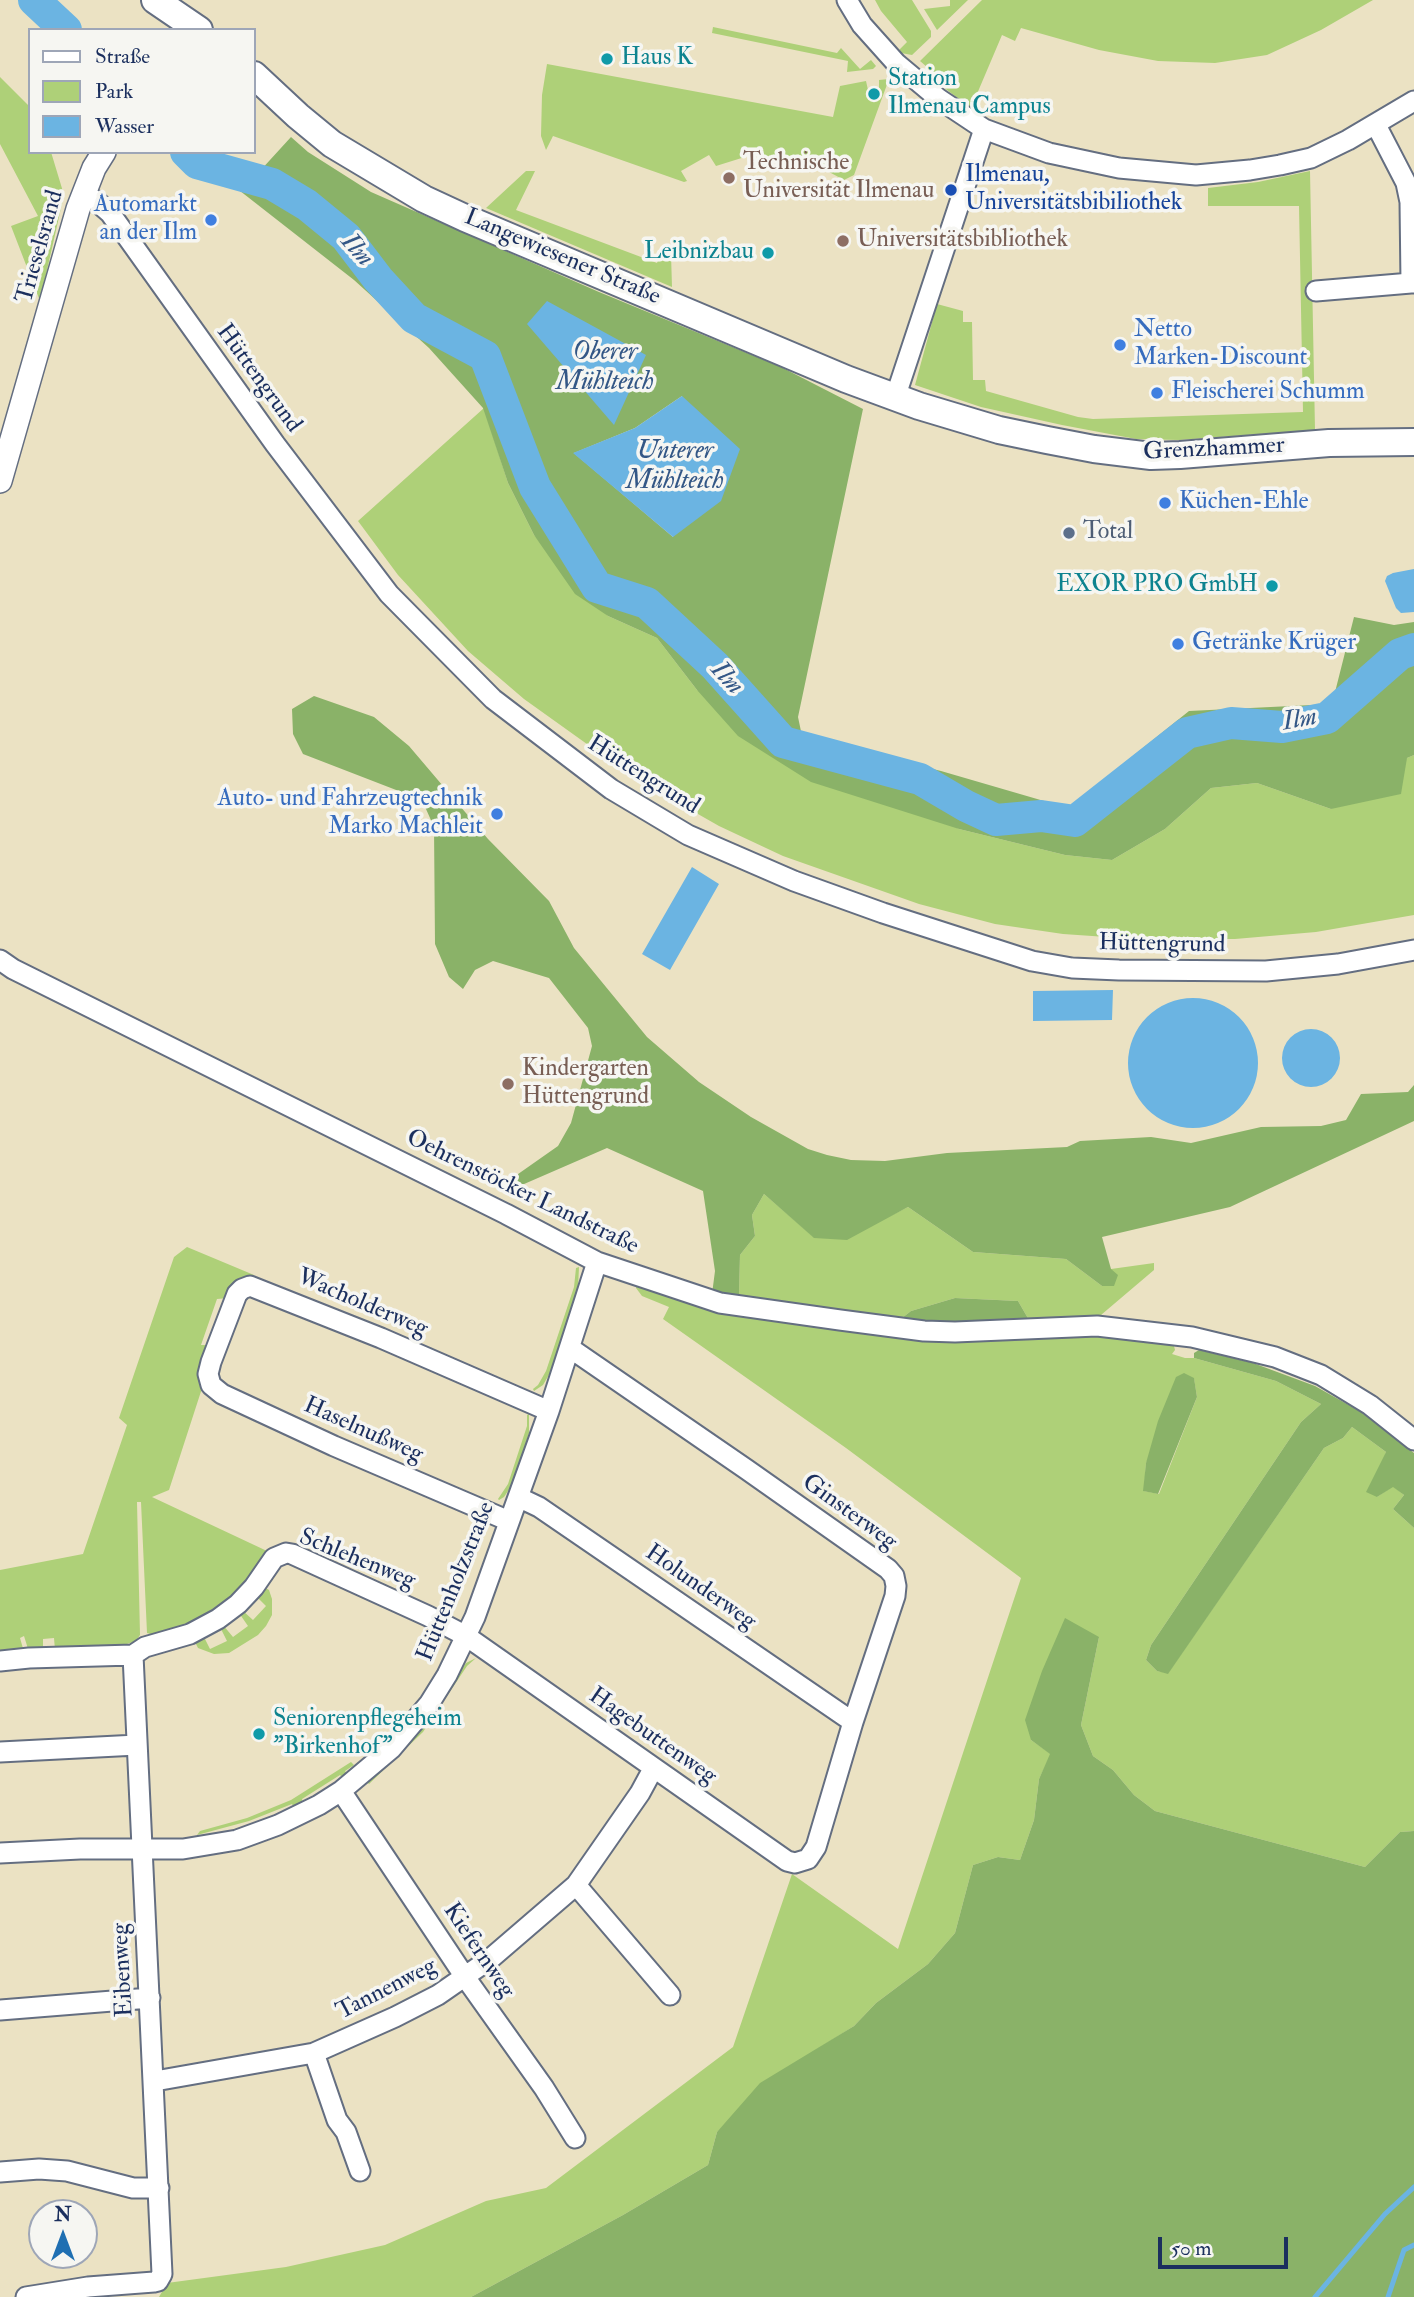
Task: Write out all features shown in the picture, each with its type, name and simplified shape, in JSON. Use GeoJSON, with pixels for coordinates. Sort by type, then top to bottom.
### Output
{"type":"FeatureCollection","features":[{"type":"Feature","properties":{"kind":"main road"},"geometry":{"type":"LineString","coordinates":[[155,0],[196,28]]}},
{"type":"Feature","properties":{"kind":"main road","name":"Langewiesener Straße"},"geometry":{"type":"LineString","coordinates":[[256,77],[332,144],[425,199],[895,398]]}},
{"type":"Feature","properties":{"kind":"main road","name":"Grenzhammer"},"geometry":{"type":"LineString","coordinates":[[895,398],[999,430],[1094,449],[1151,456],[1329,443],[1414,442]]}},
{"type":"Feature","properties":{"kind":"street"},"geometry":{"type":"LineString","coordinates":[[847,0],[862,25],[896,63],[930,92],[984,129],[1079,161],[1119,168],[1196,175],[1250,170],[1311,158],[1414,102]]}},
{"type":"Feature","properties":{"kind":"street"},"geometry":{"type":"LineString","coordinates":[[1316,291],[1413,283],[1410,202],[1406,183],[1376,125]]}},
{"type":"Feature","properties":{"kind":"street"},"geometry":{"type":"LineString","coordinates":[[895,398],[984,129]]}},
{"type":"Feature","properties":{"kind":"street","name":"Trieselsrand"},"geometry":{"type":"LineString","coordinates":[[0,481],[83,195],[103,154]]}},
{"type":"Feature","properties":{"kind":"street","name":"Hüttengrund"},"geometry":{"type":"LineString","coordinates":[[83,195],[95,200],[110,213],[275,444],[389,594],[493,699],[611,789],[688,835],[794,881],[883,914],[1032,961],[1072,968],[1266,971],[1338,964],[1414,950]]}},
{"type":"Feature","properties":{"kind":"street","name":"Oehrenstöcker Landstraße"},"geometry":{"type":"LineString","coordinates":[[0,960],[13,969],[597,1262],[720,1303],[924,1331],[1097,1326],[1192,1337],[1275,1357],[1321,1375],[1370,1405],[1414,1440]]}},
{"type":"Feature","properties":{"kind":"street","name":"Hüttenholzstraße"},"geometry":{"type":"LineString","coordinates":[[0,1853],[80,1849],[183,1849],[237,1840],[278,1825],[341,1791],[369,1770],[413,1725],[447,1675],[466,1636],[549,1411],[597,1262]]}},
{"type":"Feature","properties":{"kind":"street","name":"Wacholderweg"},"geometry":{"type":"LineString","coordinates":[[208,1374],[237,1294],[250,1286],[381,1338],[549,1411]]}},
{"type":"Feature","properties":{"kind":"street","name":"Ginsterweg"},"geometry":{"type":"LineString","coordinates":[[570,1348],[757,1476],[888,1569],[894,1576],[895,1596],[852,1722],[812,1855]]}},
{"type":"Feature","properties":{"kind":"street","name":"Haselnußweg"},"geometry":{"type":"LineString","coordinates":[[208,1374],[211,1385],[222,1394],[334,1446],[509,1521]]}},
{"type":"Feature","properties":{"kind":"street","name":"Holunderweg"},"geometry":{"type":"LineString","coordinates":[[517,1497],[539,1507],[852,1722]]}},
{"type":"Feature","properties":{"kind":"street","name":"Schlehenweg"},"geometry":{"type":"LineString","coordinates":[[133,1655],[145,1647],[190,1634],[218,1619],[254,1587],[274,1558],[286,1553],[416,1610],[466,1636]]}},
{"type":"Feature","properties":{"kind":"street","name":"Hagebuttenweg"},"geometry":{"type":"LineString","coordinates":[[466,1636],[787,1861],[802,1862],[812,1855]]}},
{"type":"Feature","properties":{"kind":"street"},"geometry":{"type":"LineString","coordinates":[[0,1661],[133,1655]]}},
{"type":"Feature","properties":{"kind":"street","name":"Eibenweg"},"geometry":{"type":"LineString","coordinates":[[26,2297],[88,2287],[158,2281],[162,2274],[133,1655]]}},
{"type":"Feature","properties":{"kind":"street"},"geometry":{"type":"LineString","coordinates":[[0,1752],[137,1745]]}},
{"type":"Feature","properties":{"kind":"street","name":"Tannenweg"},"geometry":{"type":"LineString","coordinates":[[155,2081],[314,2053],[438,1995],[465,1977],[576,1885],[640,1793],[653,1769]]}},
{"type":"Feature","properties":{"kind":"street","name":"Kiefernweg"},"geometry":{"type":"LineString","coordinates":[[341,1791],[465,1977],[544,2088],[575,2138]]}},
{"type":"Feature","properties":{"kind":"street"},"geometry":{"type":"LineString","coordinates":[[576,1885],[670,1995]]}},
{"type":"Feature","properties":{"kind":"street"},"geometry":{"type":"LineString","coordinates":[[0,2010],[150,1998]]}},
{"type":"Feature","properties":{"kind":"street"},"geometry":{"type":"LineString","coordinates":[[314,2053],[337,2120],[345,2132],[360,2171]]}},
{"type":"Feature","properties":{"kind":"street"},"geometry":{"type":"LineString","coordinates":[[0,2172],[39,2169],[67,2171],[133,2188],[159,2188]]}},
{"type":"Feature","properties":{"kind":"green space"},"geometry":{"type":"Polygon","coordinates":[[[875,0],[912,0],[931,31],[931,37],[912,55],[901,53],[898,51],[907,42],[875,0]]]}},
{"type":"Feature","properties":{"kind":"green space"},"geometry":{"type":"Polygon","coordinates":[[[950,0],[968,0],[937,30],[924,9],[950,6],[950,0]]]}},
{"type":"Feature","properties":{"kind":"green space"},"geometry":{"type":"Polygon","coordinates":[[[982,0],[1373,0],[1321,30],[1267,55],[1215,63],[1158,61],[1099,50],[1021,28],[1015,41],[1002,35],[971,108],[939,84],[942,80],[920,61],[982,0]]]}},
{"type":"Feature","properties":{"kind":"green space"},"geometry":{"type":"Polygon","coordinates":[[[713,27],[837,53],[841,48],[860,69],[871,60],[876,66],[873,69],[847,72],[848,61],[712,33],[713,27]]]}},
{"type":"Feature","properties":{"kind":"green space"},"geometry":{"type":"Polygon","coordinates":[[[547,64],[833,117],[840,86],[866,81],[868,90],[879,89],[879,80],[889,79],[854,175],[844,180],[803,158],[748,156],[716,166],[709,155],[681,171],[687,181],[684,182],[553,136],[546,150],[541,136],[542,95],[547,64]]]}},
{"type":"Feature","properties":{"kind":"green space"},"geometry":{"type":"Polygon","coordinates":[[[0,77],[28,105],[28,154],[52,154],[64,195],[40,301],[11,226],[38,216],[0,144],[0,77]]]}},
{"type":"Feature","properties":{"kind":"green space"},"geometry":{"type":"Polygon","coordinates":[[[291,137],[308,152],[371,192],[599,292],[781,367],[863,409],[798,717],[802,736],[941,771],[1068,808],[1189,711],[1332,704],[1354,617],[1394,625],[1414,622],[1414,755],[1407,758],[1401,794],[1331,809],[1257,783],[1211,788],[1165,829],[1112,860],[1065,855],[959,829],[811,782],[738,736],[697,690],[657,638],[608,616],[575,594],[534,535],[508,483],[483,408],[429,348],[354,280],[235,187],[259,172],[291,137]],[[682,396],[635,428],[574,453],[673,537],[682,396]]]}},
{"type":"Feature","properties":{"kind":"green space"},"geometry":{"type":"Polygon","coordinates":[[[526,171],[535,171],[516,210],[657,263],[662,250],[671,254],[672,287],[486,208],[526,171]]]}},
{"type":"Feature","properties":{"kind":"green space"},"geometry":{"type":"Polygon","coordinates":[[[1310,171],[1315,430],[1179,440],[1136,439],[981,407],[915,385],[937,304],[963,311],[963,322],[972,322],[973,380],[985,380],[986,391],[1093,419],[1303,412],[1299,206],[1208,206],[1208,188],[1258,182],[1310,171]]]}},
{"type":"Feature","properties":{"kind":"green space"},"geometry":{"type":"Polygon","coordinates":[[[484,408],[508,483],[534,535],[608,616],[657,638],[697,690],[959,829],[1065,855],[1112,860],[1165,829],[1211,788],[1257,783],[1331,809],[1414,755],[1414,915],[1316,932],[1235,939],[1136,939],[1063,934],[995,924],[919,904],[783,856],[719,826],[633,777],[524,699],[468,651],[398,575],[358,521],[484,408]]]}},
{"type":"Feature","properties":{"kind":"green space"},"geometry":{"type":"Polygon","coordinates":[[[314,696],[374,717],[409,746],[488,839],[549,901],[574,948],[647,1037],[699,1082],[751,1117],[808,1149],[851,1160],[885,1161],[947,1153],[1067,1147],[1080,1141],[1151,1137],[1191,1143],[1261,1127],[1321,1126],[1346,1120],[1361,1094],[1408,1092],[1414,1085],[1414,1121],[1230,1207],[1102,1237],[1111,1269],[1118,1275],[1114,1286],[1102,1286],[1066,1259],[973,1252],[908,1207],[847,1240],[814,1238],[764,1194],[752,1215],[755,1236],[740,1255],[739,1295],[712,1294],[715,1271],[703,1191],[607,1148],[508,1191],[511,1179],[558,1146],[571,1123],[592,1046],[588,1028],[549,978],[493,961],[475,970],[463,989],[449,977],[435,944],[434,827],[422,800],[303,754],[293,734],[292,709],[314,696]]]}},
{"type":"Feature","properties":{"kind":"green space"},"geometry":{"type":"Polygon","coordinates":[[[764,1194],[815,1238],[878,1222],[908,1207],[973,1252],[1066,1259],[1102,1286],[1111,1269],[1154,1263],[1154,1270],[1101,1315],[1087,1319],[1029,1320],[1018,1301],[955,1298],[911,1311],[902,1318],[739,1295],[740,1255],[755,1236],[752,1215],[764,1194]]]}},
{"type":"Feature","properties":{"kind":"green space"},"geometry":{"type":"Polygon","coordinates":[[[187,1247],[254,1275],[229,1298],[217,1299],[201,1345],[212,1345],[206,1376],[169,1490],[152,1497],[267,1551],[237,1595],[216,1613],[191,1625],[157,1636],[147,1633],[141,1502],[137,1502],[140,1635],[136,1641],[55,1650],[54,1638],[43,1639],[43,1652],[29,1652],[24,1636],[20,1638],[24,1652],[0,1655],[0,1570],[83,1554],[127,1425],[119,1418],[174,1257],[187,1247]]]}},
{"type":"Feature","properties":{"kind":"green space"},"geometry":{"type":"Polygon","coordinates":[[[579,1267],[578,1288],[550,1373],[543,1385],[534,1391],[546,1371],[574,1287],[576,1268],[579,1267]]]}},
{"type":"Feature","properties":{"kind":"green space"},"geometry":{"type":"Polygon","coordinates":[[[636,1282],[705,1305],[1173,1342],[1175,1350],[1172,1354],[1276,1381],[1321,1404],[1301,1422],[1151,1645],[1146,1660],[1157,1671],[1168,1673],[1324,1448],[1343,1438],[1352,1427],[1386,1452],[1377,1497],[1393,1486],[1404,1495],[1393,1509],[1414,1528],[1414,1831],[1400,1832],[1365,1867],[1155,1811],[1134,1795],[1113,1770],[1093,1756],[1081,1725],[1099,1637],[1031,1740],[1051,1754],[1039,1779],[1034,1820],[1020,1860],[998,1857],[973,1865],[955,1933],[928,1964],[876,2003],[854,2026],[816,2050],[717,2132],[708,2165],[623,2215],[471,2297],[159,2297],[167,2283],[286,2267],[385,2245],[486,2201],[546,2188],[733,2047],[792,1874],[898,1949],[1021,1578],[846,1448],[663,1319],[669,1307],[642,1296],[636,1288],[636,1282]],[[1194,1379],[1146,1463],[1144,1491],[1159,1494],[1197,1397],[1194,1379]]]}},
{"type":"Feature","properties":{"kind":"green space"},"geometry":{"type":"Polygon","coordinates":[[[955,1298],[1018,1301],[1029,1320],[956,1323],[902,1318],[911,1311],[955,1298]]]}},
{"type":"Feature","properties":{"kind":"green space"},"geometry":{"type":"Polygon","coordinates":[[[1199,1350],[1253,1363],[1315,1386],[1361,1412],[1414,1453],[1414,1528],[1393,1509],[1404,1495],[1393,1487],[1377,1497],[1366,1492],[1386,1452],[1352,1427],[1343,1438],[1324,1448],[1168,1674],[1157,1671],[1146,1660],[1151,1645],[1301,1422],[1321,1404],[1276,1381],[1194,1358],[1194,1353],[1199,1350]]]}},
{"type":"Feature","properties":{"kind":"green space"},"geometry":{"type":"Polygon","coordinates":[[[1184,1373],[1194,1378],[1197,1397],[1158,1494],[1143,1491],[1146,1463],[1158,1421],[1176,1377],[1184,1373]]]}},
{"type":"Feature","properties":{"kind":"green space"},"geometry":{"type":"Polygon","coordinates":[[[529,1414],[529,1433],[512,1485],[499,1500],[508,1484],[529,1414]]]}},
{"type":"Feature","properties":{"kind":"green space"},"geometry":{"type":"Polygon","coordinates":[[[264,1587],[269,1590],[272,1599],[272,1615],[258,1635],[229,1653],[214,1654],[198,1648],[194,1640],[203,1635],[210,1649],[227,1641],[220,1627],[223,1625],[233,1637],[248,1626],[239,1613],[242,1610],[253,1620],[266,1606],[255,1595],[264,1587]]]}},
{"type":"Feature","properties":{"kind":"green space"},"geometry":{"type":"Polygon","coordinates":[[[1065,1618],[1099,1637],[1081,1725],[1093,1756],[1113,1770],[1134,1795],[1155,1811],[1365,1867],[1400,1832],[1414,1831],[1414,2297],[471,2297],[623,2215],[708,2165],[717,2132],[760,2083],[854,2026],[876,2003],[928,1964],[955,1933],[973,1865],[998,1857],[1020,1860],[1034,1820],[1039,1779],[1050,1754],[1031,1740],[1025,1720],[1065,1618]]]}},
{"type":"Feature","properties":{"kind":"green space"},"geometry":{"type":"Polygon","coordinates":[[[476,1658],[467,1666],[423,1732],[369,1784],[367,1782],[420,1730],[466,1663],[476,1658]]]}},
{"type":"Feature","properties":{"kind":"green space"},"geometry":{"type":"Polygon","coordinates":[[[351,1762],[354,1765],[345,1771],[348,1775],[343,1778],[340,1775],[302,1799],[303,1804],[294,1808],[292,1804],[249,1821],[197,1835],[200,1831],[247,1818],[291,1800],[351,1762]]]}},
{"type":"Feature","properties":{"kind":"water","name":"Oberer Mühlteich"},"geometry":{"type":"Polygon","coordinates":[[[547,301],[646,355],[614,425],[527,324],[547,301]]]}},
{"type":"Feature","properties":{"kind":"water","name":"Unterer Mühlteich"},"geometry":{"type":"Polygon","coordinates":[[[682,396],[740,449],[721,501],[673,537],[573,453],[635,428],[682,396]]]}},
{"type":"Feature","properties":{"kind":"water"},"geometry":{"type":"Polygon","coordinates":[[[1414,569],[1414,612],[1401,613],[1396,608],[1385,581],[1387,576],[1393,573],[1414,569]]]}},
{"type":"Feature","properties":{"kind":"water"},"geometry":{"type":"Polygon","coordinates":[[[692,867],[719,884],[670,970],[642,954],[692,867]]]}},
{"type":"Feature","properties":{"kind":"water"},"geometry":{"type":"Polygon","coordinates":[[[1113,990],[1112,1020],[1033,1021],[1033,991],[1113,990]]]}},
{"type":"Feature","properties":{"kind":"water"},"geometry":{"type":"Polygon","coordinates":[[[1193,998],[1218,1003],[1239,1017],[1253,1038],[1258,1063],[1253,1088],[1239,1109],[1218,1123],[1193,1128],[1168,1123],[1147,1109],[1133,1088],[1128,1063],[1133,1038],[1147,1017],[1168,1003],[1193,998]]]}},
{"type":"Feature","properties":{"kind":"water"},"geometry":{"type":"Polygon","coordinates":[[[1311,1029],[1327,1034],[1335,1042],[1340,1058],[1335,1074],[1327,1082],[1311,1087],[1295,1082],[1287,1074],[1282,1058],[1287,1042],[1295,1034],[1311,1029]]]}},
{"type":"Feature","properties":{"kind":"waterway","name":"Ilm"},"geometry":{"type":"LineString","coordinates":[[34,0],[64,28]]}},
{"type":"Feature","properties":{"kind":"waterway","name":"Ilm"},"geometry":{"type":"LineString","coordinates":[[188,154],[197,163],[272,184],[307,205],[346,237],[378,279],[414,318],[485,356],[535,487],[597,587],[647,603],[715,666],[783,742],[920,779],[996,820],[1041,816],[1075,821],[1187,733],[1231,723],[1282,727],[1327,718],[1400,654],[1414,649]]}},
{"type":"Feature","properties":{"kind":"waterway"},"geometry":{"type":"LineString","coordinates":[[1315,2297],[1385,2214],[1414,2187]]}},
{"type":"Feature","properties":{"kind":"waterway"},"geometry":{"type":"LineString","coordinates":[[1388,2297],[1404,2250],[1414,2245]]}},
{"type":"Feature","properties":{"kind":"place","name":"Haus K"},"geometry":{"type":"Point","coordinates":[607,59]}},
{"type":"Feature","properties":{"kind":"place","name":"Station Ilmenau Campus"},"geometry":{"type":"Point","coordinates":[874,94]}},
{"type":"Feature","properties":{"kind":"place","name":"Technische Universität Ilmenau"},"geometry":{"type":"Point","coordinates":[729,178]}},
{"type":"Feature","properties":{"kind":"place","name":"Ilmenau, Universitätsbibiliothek"},"geometry":{"type":"Point","coordinates":[951,190]}},
{"type":"Feature","properties":{"kind":"place","name":"Automarkt an der Ilm"},"geometry":{"type":"Point","coordinates":[211,220]}},
{"type":"Feature","properties":{"kind":"place","name":"Universitätsbibliothek"},"geometry":{"type":"Point","coordinates":[843,241]}},
{"type":"Feature","properties":{"kind":"place","name":"Leibnizbau"},"geometry":{"type":"Point","coordinates":[768,253]}},
{"type":"Feature","properties":{"kind":"place","name":"Netto Marken-Discount"},"geometry":{"type":"Point","coordinates":[1120,345]}},
{"type":"Feature","properties":{"kind":"place","name":"Fleischerei Schumm"},"geometry":{"type":"Point","coordinates":[1157,393]}},
{"type":"Feature","properties":{"kind":"place","name":"Küchen-Ehle"},"geometry":{"type":"Point","coordinates":[1165,503]}},
{"type":"Feature","properties":{"kind":"place","name":"Total"},"geometry":{"type":"Point","coordinates":[1069,533]}},
{"type":"Feature","properties":{"kind":"place","name":"EXOR PRO GmbH"},"geometry":{"type":"Point","coordinates":[1272,586]}},
{"type":"Feature","properties":{"kind":"place","name":"Getränke Krüger"},"geometry":{"type":"Point","coordinates":[1178,644]}},
{"type":"Feature","properties":{"kind":"place","name":"Auto- und Fahrzeugtechnik Marko Machleit"},"geometry":{"type":"Point","coordinates":[497,814]}},
{"type":"Feature","properties":{"kind":"place","name":"Kindergarten Hüttengrund"},"geometry":{"type":"Point","coordinates":[508,1084]}},
{"type":"Feature","properties":{"kind":"place","name":"Seniorenpflegeheim \"Birkenhof\""},"geometry":{"type":"Point","coordinates":[259,1734]}}]}
